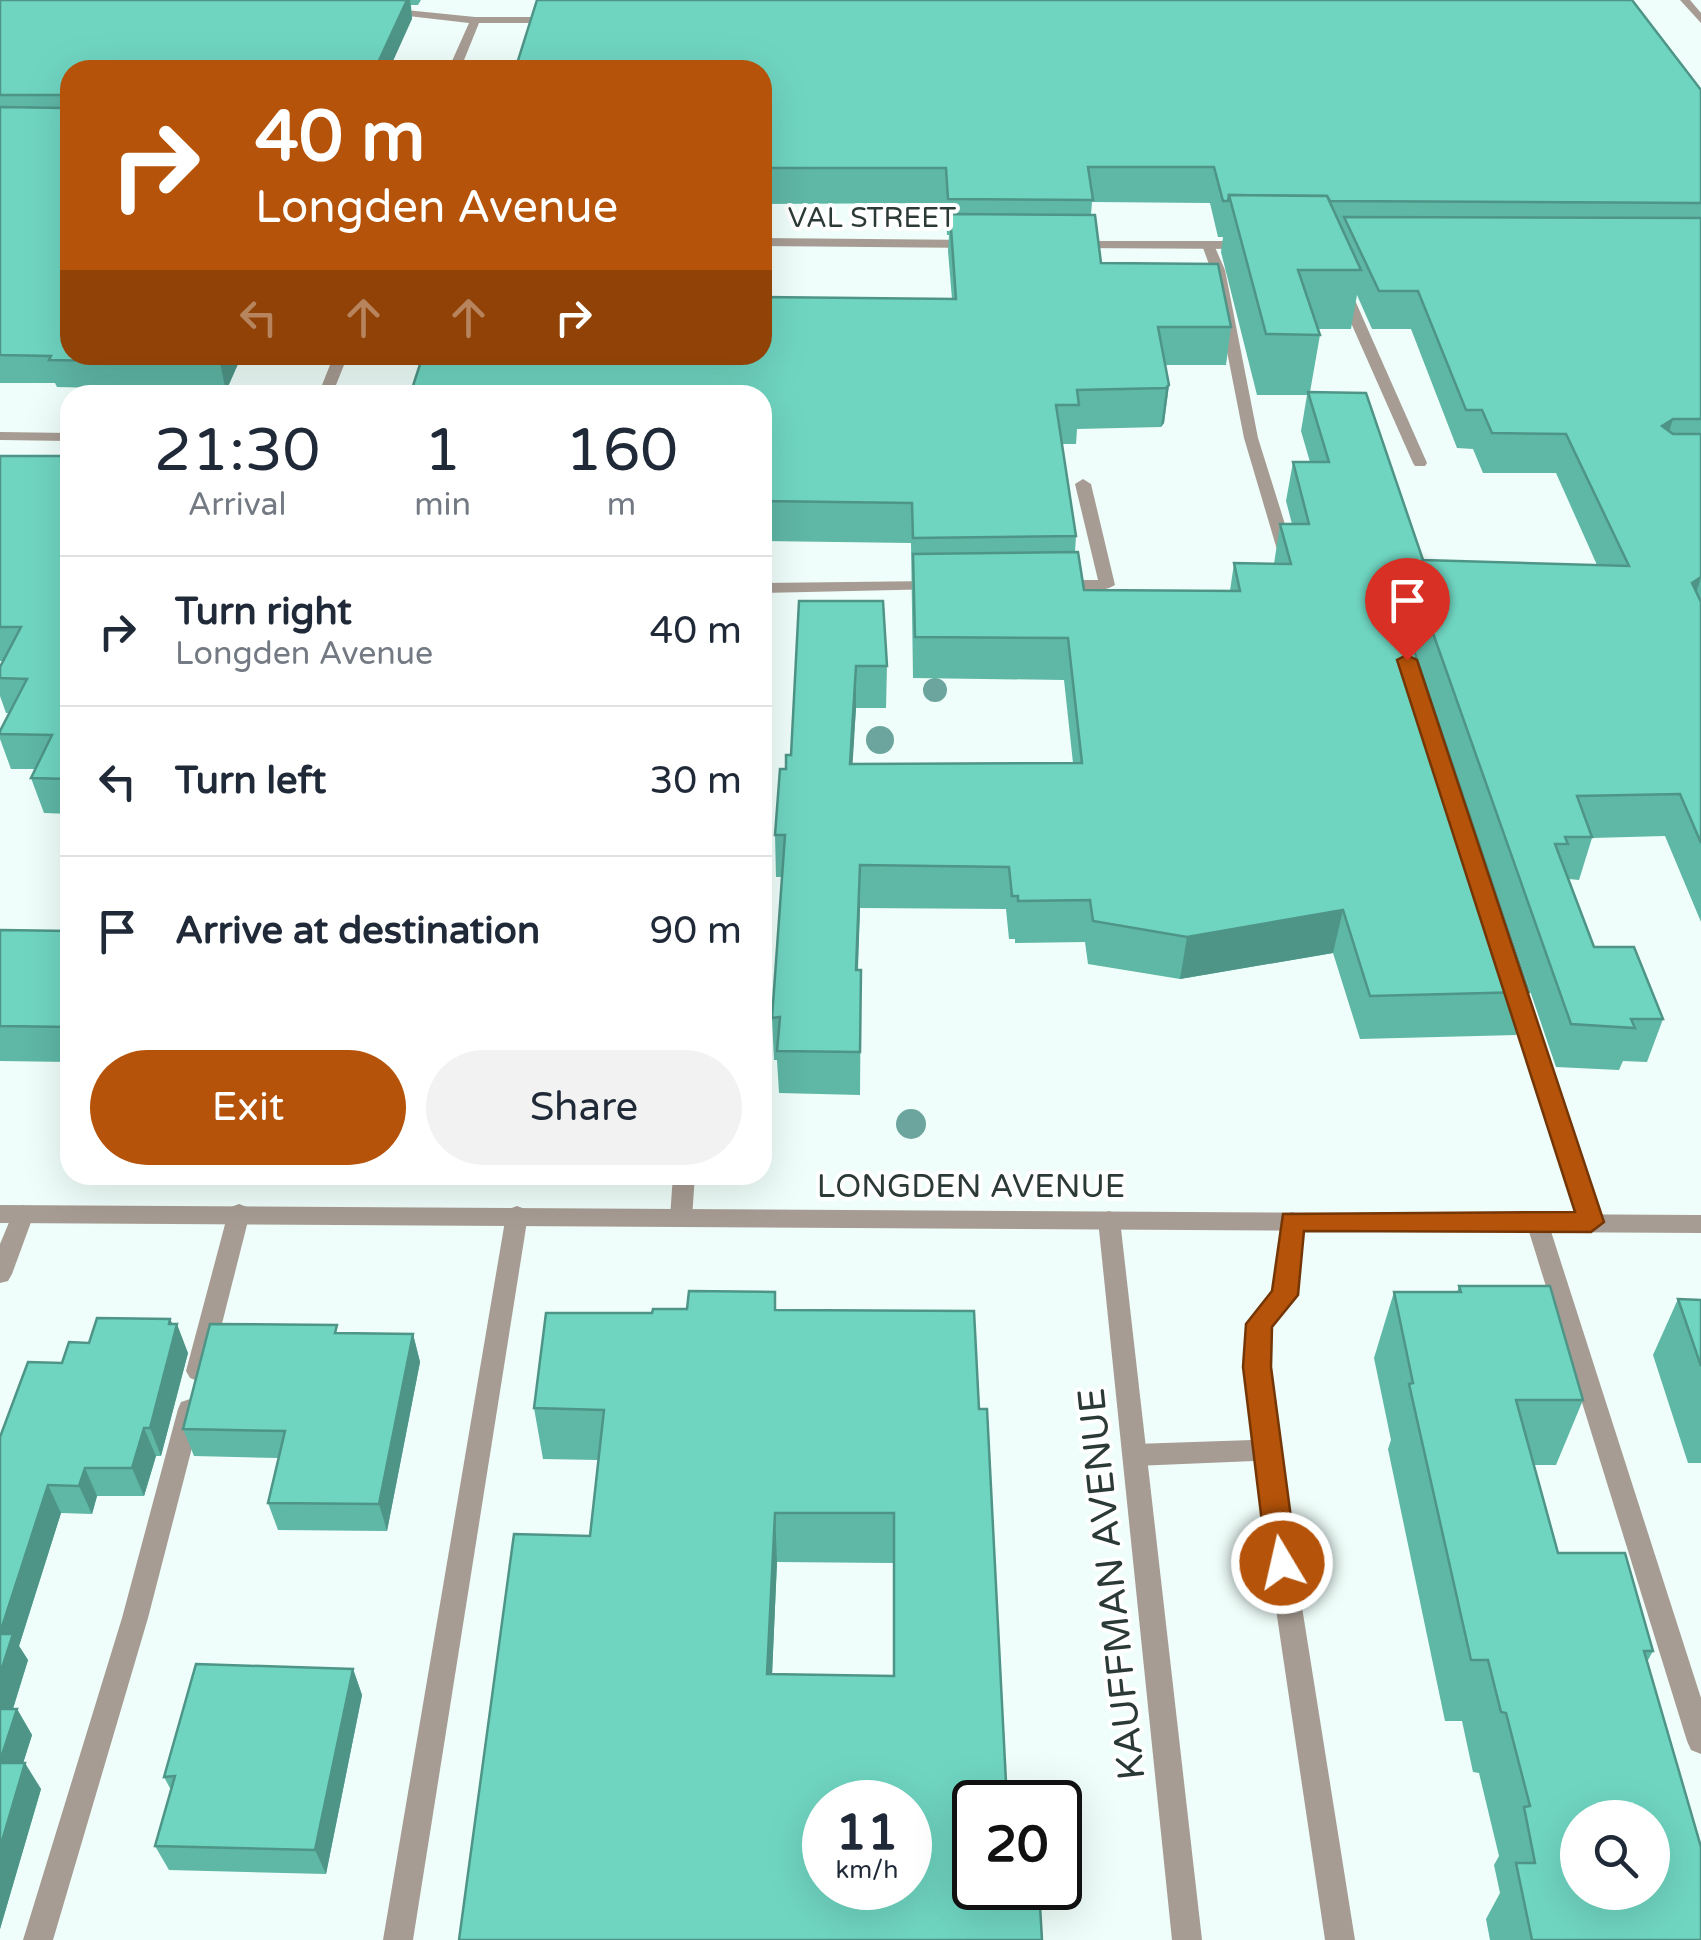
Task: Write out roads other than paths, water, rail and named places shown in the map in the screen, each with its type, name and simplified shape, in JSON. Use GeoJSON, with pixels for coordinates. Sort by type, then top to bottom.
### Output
{"type":"FeatureCollection","features":[{"type":"Feature","properties":{"kind":"street"},"geometry":{"type":"LineString","coordinates":[[1685,0],[1701,20]]}},
{"type":"Feature","properties":{"kind":"street"},"geometry":{"type":"LineString","coordinates":[[377,11],[475,20],[572,20]]}},
{"type":"Feature","properties":{"kind":"street"},"geometry":{"type":"LineString","coordinates":[[458,60],[475,20]]}},
{"type":"Feature","properties":{"kind":"street","name":"VAL STREET"},"geometry":{"type":"LineString","coordinates":[[772,242],[990,244]]}},
{"type":"Feature","properties":{"kind":"street"},"geometry":{"type":"LineString","coordinates":[[1050,244],[1266,245]]}},
{"type":"Feature","properties":{"kind":"street"},"geometry":{"type":"LineString","coordinates":[[1208,245],[1218,270],[1251,438],[1286,553]]}},
{"type":"Feature","properties":{"kind":"street"},"geometry":{"type":"LineString","coordinates":[[1340,282],[1420,464]]}},
{"type":"Feature","properties":{"kind":"street"},"geometry":{"type":"LineString","coordinates":[[0,436],[60,436]]}},
{"type":"Feature","properties":{"kind":"street"},"geometry":{"type":"LineString","coordinates":[[1031,586],[1107,585],[1083,484]]}},
{"type":"Feature","properties":{"kind":"street"},"geometry":{"type":"LineString","coordinates":[[772,588],[954,586]]}},
{"type":"Feature","properties":{"kind":"street"},"geometry":{"type":"LineString","coordinates":[[1506,964],[1591,1222]]}},
{"type":"Feature","properties":{"kind":"street"},"geometry":{"type":"LineString","coordinates":[[680,1218],[683,1185]]}},
{"type":"Feature","properties":{"kind":"street"},"geometry":{"type":"LineString","coordinates":[[38,1940],[161,1523],[239,1213]]}},
{"type":"Feature","properties":{"kind":"street"},"geometry":{"type":"LineString","coordinates":[[0,1274],[11,1214]]}},
{"type":"Feature","properties":{"kind":"street","name":"LONGDEN AVENUE"},"geometry":{"type":"LineString","coordinates":[[11,1214],[1701,1224]]}},
{"type":"Feature","properties":{"kind":"street"},"geometry":{"type":"LineString","coordinates":[[398,1940],[517,1216]]}},
{"type":"Feature","properties":{"kind":"street","name":"KAUFFMAN AVENUE"},"geometry":{"type":"LineString","coordinates":[[1109,1220],[1187,1940]]}},
{"type":"Feature","properties":{"kind":"street"},"geometry":{"type":"LineString","coordinates":[[1292,1221],[1285,1295],[1259,1324],[1257,1367],[1265,1450],[1340,1940]]}},
{"type":"Feature","properties":{"kind":"street"},"geometry":{"type":"LineString","coordinates":[[1537,1222],[1701,1741]]}},
{"type":"Feature","properties":{"kind":"street"},"geometry":{"type":"LineString","coordinates":[[1136,1455],[1265,1450]]}}]}
